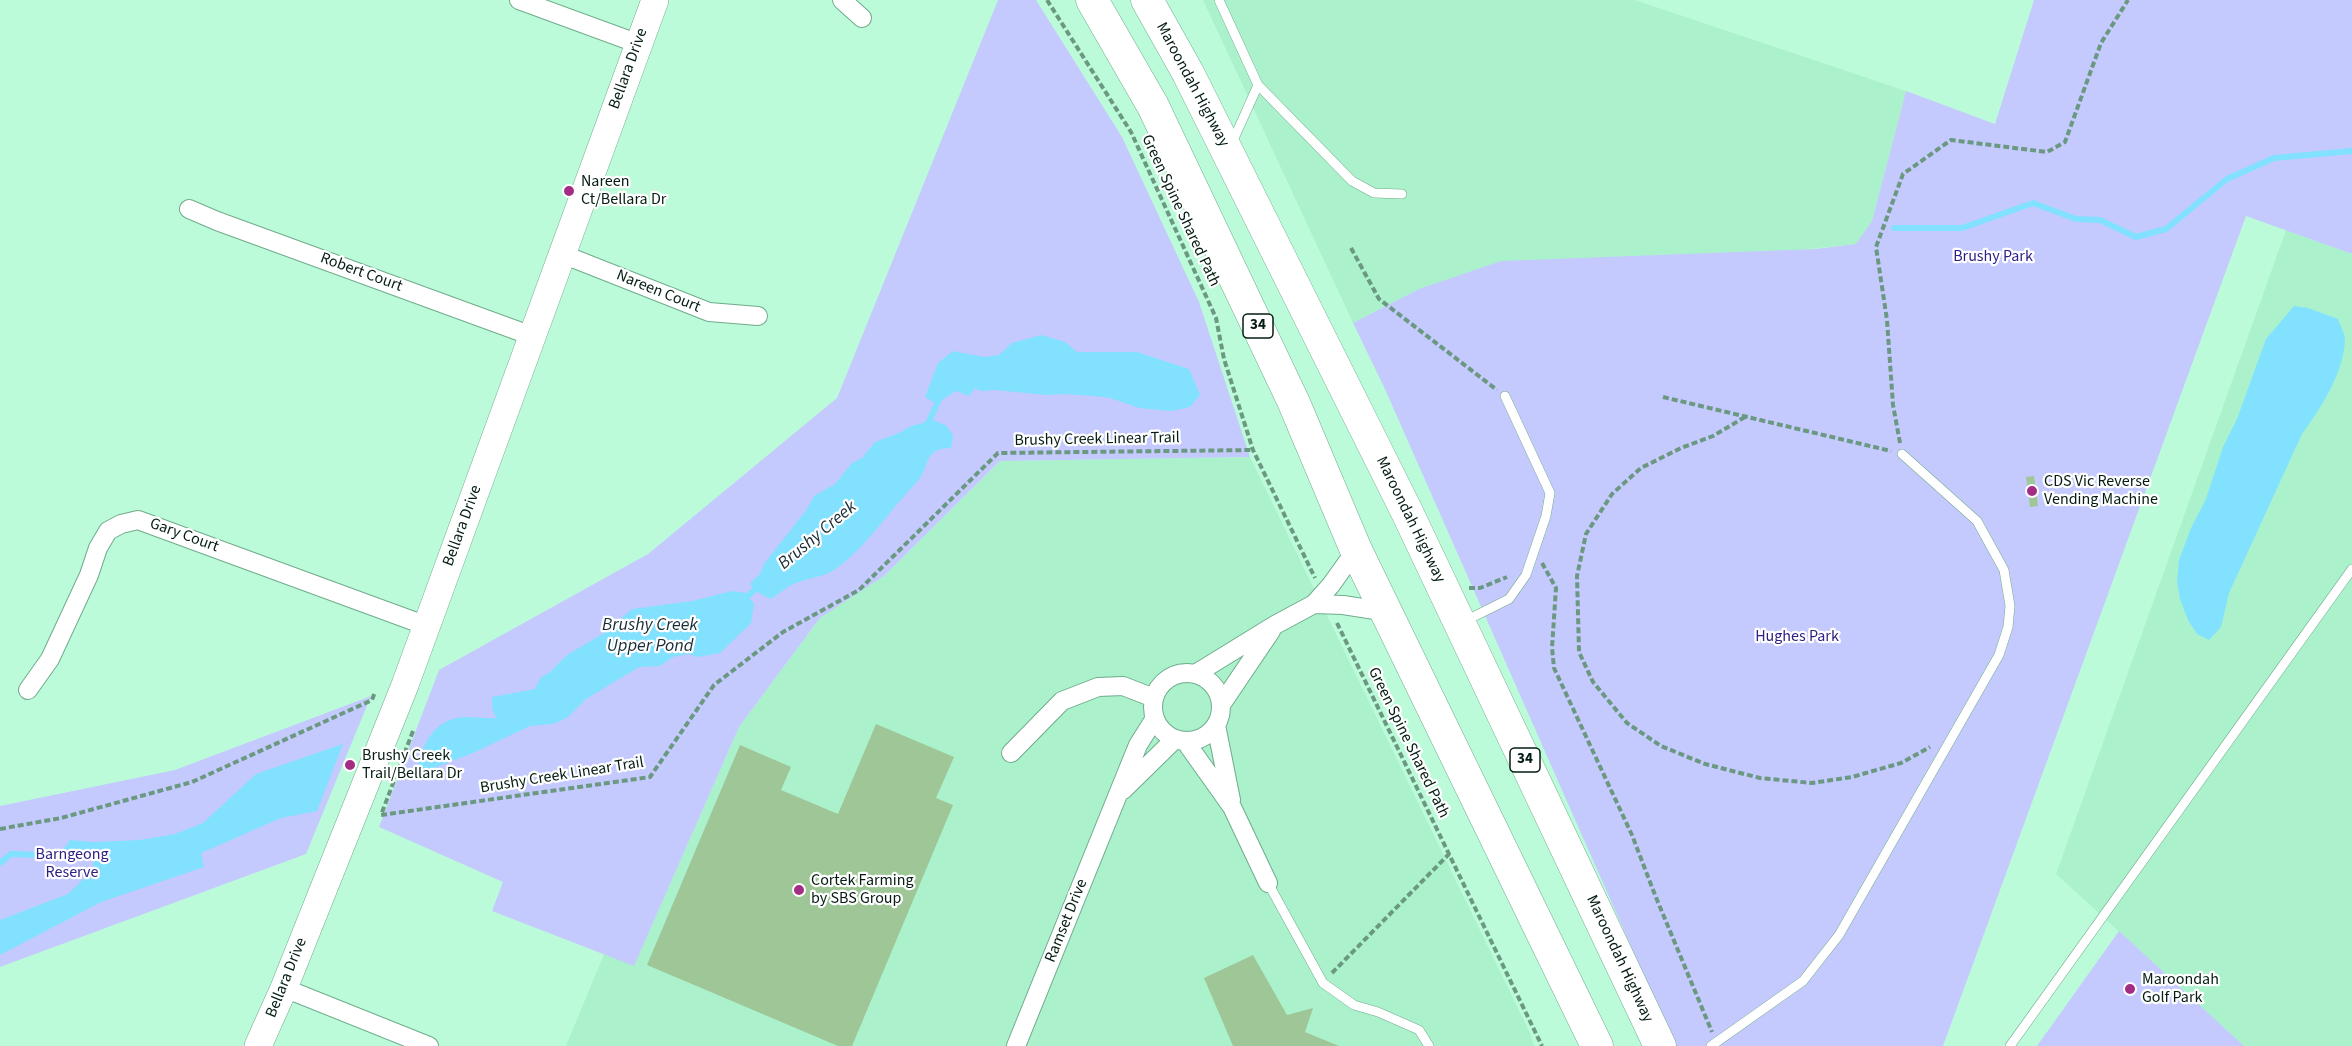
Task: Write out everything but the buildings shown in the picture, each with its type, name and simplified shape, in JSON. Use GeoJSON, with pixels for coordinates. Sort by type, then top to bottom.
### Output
{"type":"FeatureCollection","features":[{"type":"Feature","properties":{"kind":"highway","name":"34"},"geometry":{"type":"LineString","coordinates":[[1092,0],[1153,106],[1198,199],[1294,403],[1356,550],[1597,1046]]}},
{"type":"Feature","properties":{"kind":"highway","name":"Maroondah Highway"},"geometry":{"type":"LineString","coordinates":[[1147,0],[1188,73],[1461,623],[1660,1046]]}},
{"type":"Feature","properties":{"kind":"main road","name":"Bellara Drive"},"geometry":{"type":"LineString","coordinates":[[258,1046],[284,988],[353,810],[403,725],[405,684],[655,0]]}},
{"type":"Feature","properties":{"kind":"street"},"geometry":{"type":"LineString","coordinates":[[519,0],[639,44]]}},
{"type":"Feature","properties":{"kind":"street"},"geometry":{"type":"LineString","coordinates":[[842,0],[862,18]]}},
{"type":"Feature","properties":{"kind":"street","name":"Robert Court"},"geometry":{"type":"LineString","coordinates":[[189,209],[227,225],[532,336]]}},
{"type":"Feature","properties":{"kind":"street","name":"Nareen Court"},"geometry":{"type":"LineString","coordinates":[[562,254],[709,312],[758,316]]}},
{"type":"Feature","properties":{"kind":"street","name":"Gary Court"},"geometry":{"type":"LineString","coordinates":[[28,690],[50,659],[85,585],[98,548],[108,531],[121,524],[138,520],[427,626]]}},
{"type":"Feature","properties":{"kind":"street"},"geometry":{"type":"LineString","coordinates":[[1197,673],[1275,625],[1321,601],[1356,550]]}},
{"type":"Feature","properties":{"kind":"street"},"geometry":{"type":"LineString","coordinates":[[1321,601],[1388,612]]}},
{"type":"Feature","properties":{"kind":"street"},"geometry":{"type":"LineString","coordinates":[[1221,705],[1275,625]]}},
{"type":"Feature","properties":{"kind":"street"},"geometry":{"type":"LineString","coordinates":[[1180,740],[1203,737],[1216,725],[1220,715],[1220,694],[1214,685],[1197,673],[1175,674],[1158,688],[1154,698],[1155,718],[1166,734],[1180,740],[1232,807],[1269,883]]}},
{"type":"Feature","properties":{"kind":"street"},"geometry":{"type":"LineString","coordinates":[[1011,753],[1062,701],[1098,687],[1123,686],[1154,698]]}},
{"type":"Feature","properties":{"kind":"street","name":"Ramset Drive"},"geometry":{"type":"LineString","coordinates":[[1016,1046],[1138,745],[1155,718]]}},
{"type":"Feature","properties":{"kind":"street"},"geometry":{"type":"LineString","coordinates":[[1216,725],[1232,807]]}},
{"type":"Feature","properties":{"kind":"street","name":"Ramset Drive"},"geometry":{"type":"LineString","coordinates":[[1118,795],[1180,740]]}},
{"type":"Feature","properties":{"kind":"street"},"geometry":{"type":"LineString","coordinates":[[284,988],[429,1046]]}},
{"type":"Feature","properties":{"kind":"lane"},"geometry":{"type":"LineString","coordinates":[[1219,0],[1258,85],[1352,181],[1374,193],[1402,194]]}},
{"type":"Feature","properties":{"kind":"lane"},"geometry":{"type":"LineString","coordinates":[[1227,152],[1258,85]]}},
{"type":"Feature","properties":{"kind":"lane"},"geometry":{"type":"LineString","coordinates":[[1461,623],[1509,599],[1526,575],[1546,516],[1550,493],[1504,396]]}},
{"type":"Feature","properties":{"kind":"lane"},"geometry":{"type":"LineString","coordinates":[[1714,1044],[1803,981],[1839,935],[1999,655],[2008,627],[2010,606],[2004,570],[1977,521],[1902,454]]}},
{"type":"Feature","properties":{"kind":"lane"},"geometry":{"type":"LineString","coordinates":[[2010,1046],[2352,569]]}},
{"type":"Feature","properties":{"kind":"lane"},"geometry":{"type":"LineString","coordinates":[[1269,883],[1323,983],[1353,1005],[1378,1012],[1419,1030],[1429,1046]]}},
{"type":"Feature","properties":{"kind":"path","name":"Green Spine Shared Path"},"geometry":{"type":"LineString","coordinates":[[1047,0],[1131,132],[1216,318],[1224,359],[1253,450],[1321,601],[1449,854],[1542,1046]]}},
{"type":"Feature","properties":{"kind":"path"},"geometry":{"type":"LineString","coordinates":[[1664,398],[1902,454],[1893,405],[1887,320],[1876,247],[1903,174],[1951,140],[2047,152],[2066,142],[2101,43],[2128,0]]}},
{"type":"Feature","properties":{"kind":"path"},"geometry":{"type":"LineString","coordinates":[[1351,248],[1379,299],[1504,396]]}},
{"type":"Feature","properties":{"kind":"path"},"geometry":{"type":"LineString","coordinates":[[1745,417],[1713,436],[1681,448],[1641,468],[1612,494],[1586,534],[1576,576],[1579,652],[1593,682],[1627,723],[1661,746],[1705,764],[1760,778],[1812,783],[1852,777],[1901,763],[1956,731]]}},
{"type":"Feature","properties":{"kind":"path","name":"Brushy Creek Linear Trail"},"geometry":{"type":"LineString","coordinates":[[403,725],[381,815],[650,777],[714,685],[783,632],[859,590],[998,453],[1253,450]]}},
{"type":"Feature","properties":{"kind":"path"},"geometry":{"type":"LineString","coordinates":[[1534,552],[1550,573],[1556,588],[1557,603],[1552,648],[1554,668],[1632,835],[1714,1044]]}},
{"type":"Feature","properties":{"kind":"path"},"geometry":{"type":"LineString","coordinates":[[1464,583],[1469,588],[1480,588],[1509,576]]}},
{"type":"Feature","properties":{"kind":"path"},"geometry":{"type":"LineString","coordinates":[[0,829],[61,818],[192,782],[372,700],[382,676],[405,684]]}},
{"type":"Feature","properties":{"kind":"path"},"geometry":{"type":"LineString","coordinates":[[1323,983],[1449,854]]}},
{"type":"Feature","properties":{"kind":"shaded area"},"geometry":{"type":"Polygon","coordinates":[[[1203,0],[1635,0],[1906,91],[1872,221],[1857,244],[1419,289],[1353,323],[1203,0]]]}},
{"type":"Feature","properties":{"kind":"shaded area"},"geometry":{"type":"Polygon","coordinates":[[[2286,230],[2352,254],[2352,1046],[2244,1046],[2056,874],[2286,230]]]}},
{"type":"Feature","properties":{"kind":"shaded area"},"geometry":{"type":"Polygon","coordinates":[[[1250,457],[1530,1033],[1534,1046],[566,1046],[604,954],[634,965],[739,727],[820,618],[884,576],[1000,461],[1250,457]]]}},
{"type":"Feature","properties":{"kind":"green space"},"geometry":{"type":"Polygon","coordinates":[[[998,0],[1036,0],[1122,137],[1199,302],[1250,457],[1000,461],[884,576],[820,618],[739,727],[634,966],[492,911],[503,882],[379,827],[439,670],[648,554],[837,398],[998,0]]]}},
{"type":"Feature","properties":{"kind":"green space","name":"Hughes Park"},"geometry":{"type":"Polygon","coordinates":[[[2034,0],[2352,0],[2352,254],[2246,216],[1943,1046],[1675,1046],[1384,387],[1353,323],[1419,289],[1501,261],[1815,249],[1856,244],[1872,221],[1906,91],[1995,124],[2034,0]]]}},
{"type":"Feature","properties":{"kind":"green space","name":"Barngeong Reserve"},"geometry":{"type":"Polygon","coordinates":[[[371,696],[306,854],[0,967],[0,806],[175,770],[371,696]]]}},
{"type":"Feature","properties":{"kind":"green space","name":"Maroondah Golf Park"},"geometry":{"type":"Polygon","coordinates":[[[2119,931],[2244,1046],[2037,1046],[2119,931]]]}},
{"type":"Feature","properties":{"kind":"water"},"geometry":{"type":"Polygon","coordinates":[[[2294,306],[2308,308],[2338,319],[2345,338],[2340,366],[2330,390],[2302,434],[2229,593],[2221,627],[2209,640],[2197,634],[2188,620],[2180,599],[2177,582],[2179,560],[2191,528],[2206,499],[2223,447],[2237,419],[2266,339],[2294,306]]]}},
{"type":"Feature","properties":{"kind":"water"},"geometry":{"type":"Polygon","coordinates":[[[1041,335],[1065,342],[1077,352],[1137,352],[1189,369],[1200,395],[1190,407],[1171,411],[1139,408],[1110,398],[1094,396],[981,391],[975,388],[969,396],[956,391],[936,404],[925,397],[938,363],[953,351],[984,357],[999,355],[1012,343],[1041,335]]]}},
{"type":"Feature","properties":{"kind":"water"},"geometry":{"type":"Polygon","coordinates":[[[929,418],[947,426],[953,436],[951,448],[935,451],[931,455],[921,477],[859,549],[832,571],[795,583],[771,599],[753,590],[750,583],[760,574],[764,564],[807,509],[814,496],[835,484],[852,463],[862,458],[875,442],[923,423],[929,418]]]}},
{"type":"Feature","properties":{"kind":"water","name":"Brushy Creek Upper Pond"},"geometry":{"type":"Polygon","coordinates":[[[732,591],[746,593],[754,604],[751,623],[720,653],[698,657],[688,654],[673,657],[660,666],[639,667],[586,699],[567,718],[553,724],[530,726],[473,753],[421,773],[417,772],[426,742],[438,727],[456,718],[496,718],[492,708],[492,697],[535,689],[540,678],[550,672],[567,655],[604,633],[632,609],[693,601],[732,591]]]}},
{"type":"Feature","properties":{"kind":"water"},"geometry":{"type":"Polygon","coordinates":[[[343,744],[317,811],[281,818],[201,853],[204,867],[101,902],[0,955],[0,920],[68,894],[94,869],[92,856],[62,851],[70,840],[93,842],[140,840],[175,834],[203,823],[256,774],[343,744]]]}},
{"type":"Feature","properties":{"kind":"waterway","name":"Brushy Creek"},"geometry":{"type":"LineString","coordinates":[[1894,228],[1962,228],[2033,203],[2076,219],[2100,220],[2136,237],[2166,229],[2227,179],[2274,158],[2352,151]]}},
{"type":"Feature","properties":{"kind":"waterway","name":"Brushy Creek"},"geometry":{"type":"LineString","coordinates":[[927,426],[940,397]]}},
{"type":"Feature","properties":{"kind":"waterway","name":"Brushy Creek"},"geometry":{"type":"LineString","coordinates":[[742,601],[759,586]]}},
{"type":"Feature","properties":{"kind":"waterway","name":"Brushy Creek"},"geometry":{"type":"LineString","coordinates":[[0,863],[11,854],[98,857]]}},
{"type":"Feature","properties":{"kind":"place","name":"Nareen Ct/Bellara Dr"},"geometry":{"type":"Point","coordinates":[569,191]}},
{"type":"Feature","properties":{"kind":"place","name":"CDS Vic Reverse Vending Machine"},"geometry":{"type":"Point","coordinates":[2032,491]}},
{"type":"Feature","properties":{"kind":"place","name":"Brushy Creek Trail/Bellara Dr"},"geometry":{"type":"Point","coordinates":[350,765]}},
{"type":"Feature","properties":{"kind":"place","name":"Cortek Farming by SBS Group"},"geometry":{"type":"Point","coordinates":[799,890]}},
{"type":"Feature","properties":{"kind":"place","name":"Maroondah Golf Park"},"geometry":{"type":"Point","coordinates":[2130,989]}},
{"type":"Feature","properties":{"kind":"park label","name":"Brushy Park"},"geometry":{"type":"Point","coordinates":[1993,257]}}]}
